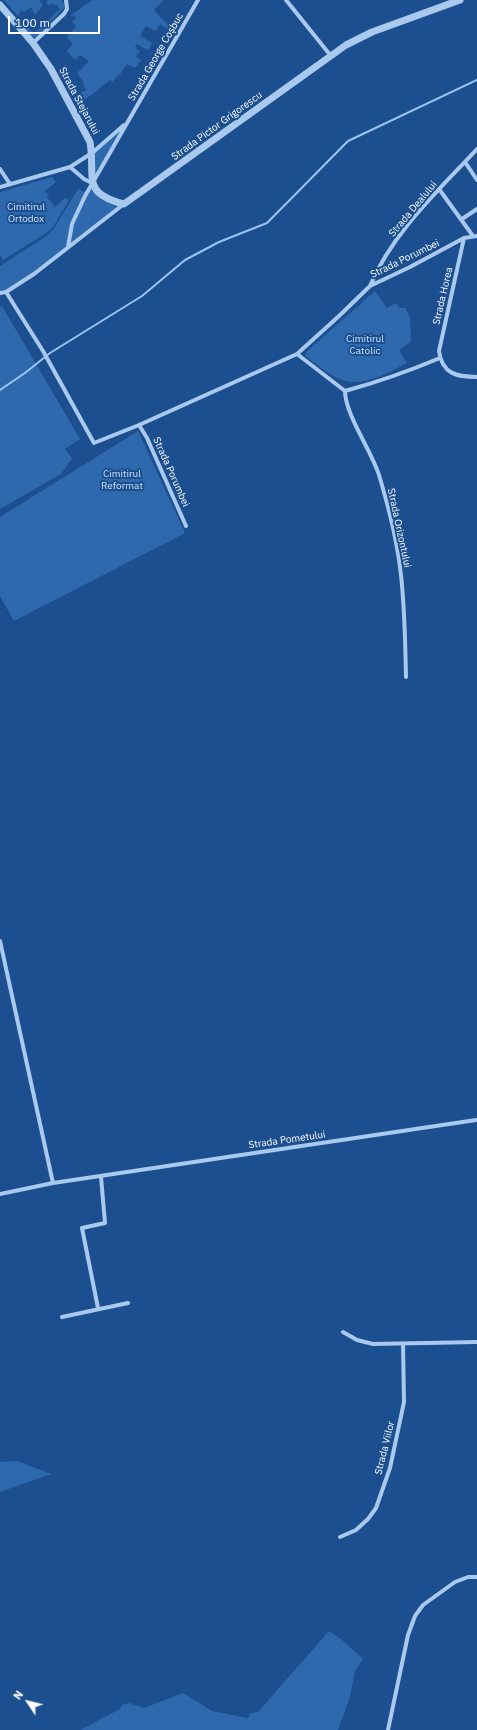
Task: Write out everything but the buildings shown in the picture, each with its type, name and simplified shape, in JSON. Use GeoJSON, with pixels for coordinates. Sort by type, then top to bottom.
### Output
{"type":"FeatureCollection","features":[{"type":"Feature","properties":{"kind":"street"},"geometry":{"type":"LineString","coordinates":[[33,43],[64,14],[67,9],[66,0]]}},
{"type":"Feature","properties":{"kind":"street","name":"Strada George Coșbuc"},"geometry":{"type":"LineString","coordinates":[[68,247],[72,224],[92,184],[198,0]]}},
{"type":"Feature","properties":{"kind":"street"},"geometry":{"type":"LineString","coordinates":[[286,0],[331,56]]}},
{"type":"Feature","properties":{"kind":"street","name":"Strada Pictor Grigorescu"},"geometry":{"type":"LineString","coordinates":[[0,293],[6,292],[34,274],[124,204],[346,45],[372,32],[460,0]]}},
{"type":"Feature","properties":{"kind":"street","name":"Strada Stejarului"},"geometry":{"type":"LineString","coordinates":[[0,5],[33,43],[51,69],[81,123],[90,142],[92,153],[92,184]]}},
{"type":"Feature","properties":{"kind":"street","name":"Strada George Coșbuc"},"geometry":{"type":"LineString","coordinates":[[0,187],[70,167],[92,153],[127,122]]}},
{"type":"Feature","properties":{"kind":"street","name":"Strada Dealului"},"geometry":{"type":"LineString","coordinates":[[370,286],[384,258],[421,209],[477,149]]}},
{"type":"Feature","properties":{"kind":"street"},"geometry":{"type":"LineString","coordinates":[[465,162],[477,180]]}},
{"type":"Feature","properties":{"kind":"street"},"geometry":{"type":"LineString","coordinates":[[70,167],[92,184],[98,192],[115,202],[124,204]]}},
{"type":"Feature","properties":{"kind":"street"},"geometry":{"type":"LineString","coordinates":[[0,169],[10,184]]}},
{"type":"Feature","properties":{"kind":"street","name":"Strada Porumbei"},"geometry":{"type":"LineString","coordinates":[[6,292],[43,351],[94,443],[139,425],[297,354],[370,286],[410,267],[464,238],[475,236],[439,189]]}},
{"type":"Feature","properties":{"kind":"street"},"geometry":{"type":"LineString","coordinates":[[462,219],[477,209]]}},
{"type":"Feature","properties":{"kind":"street","name":"Strada Horea"},"geometry":{"type":"LineString","coordinates":[[440,358],[440,342],[464,238]]}},
{"type":"Feature","properties":{"kind":"street"},"geometry":{"type":"LineString","coordinates":[[297,354],[345,391],[373,384],[440,358],[452,374],[460,377],[477,376]]}},
{"type":"Feature","properties":{"kind":"street","name":"Strada Orizontului"},"geometry":{"type":"LineString","coordinates":[[345,391],[346,404],[375,464],[390,518],[401,573],[406,677]]}},
{"type":"Feature","properties":{"kind":"street","name":"Strada Porumbei"},"geometry":{"type":"LineString","coordinates":[[139,425],[147,438],[186,526]]}},
{"type":"Feature","properties":{"kind":"street"},"geometry":{"type":"LineString","coordinates":[[0,941],[53,1183]]}},
{"type":"Feature","properties":{"kind":"street","name":"Strada Pometului"},"geometry":{"type":"LineString","coordinates":[[0,1194],[53,1183],[476,1120]]}},
{"type":"Feature","properties":{"kind":"street"},"geometry":{"type":"LineString","coordinates":[[98,1308],[82,1228],[106,1223],[101,1177]]}},
{"type":"Feature","properties":{"kind":"street"},"geometry":{"type":"LineString","coordinates":[[62,1317],[98,1308],[128,1303]]}},
{"type":"Feature","properties":{"kind":"street"},"geometry":{"type":"LineString","coordinates":[[342,1332],[363,1343],[373,1344],[477,1342]]}},
{"type":"Feature","properties":{"kind":"street","name":"Strada Viilor"},"geometry":{"type":"LineString","coordinates":[[340,1537],[356,1530],[368,1519],[376,1508],[390,1468],[404,1402],[403,1344]]}},
{"type":"Feature","properties":{"kind":"street"},"geometry":{"type":"LineString","coordinates":[[388,1730],[408,1635],[415,1616],[423,1605],[455,1582],[468,1577],[477,1577]]}},
{"type":"Feature","properties":{"kind":"green space"},"geometry":{"type":"Polygon","coordinates":[[[4,0],[39,0],[43,5],[35,15],[31,7],[24,12],[21,10],[18,16],[4,0]]]}},
{"type":"Feature","properties":{"kind":"green space"},"geometry":{"type":"Polygon","coordinates":[[[48,0],[62,0],[63,4],[64,3],[64,8],[36,37],[32,37],[24,27],[26,26],[34,33],[60,9],[56,4],[54,6],[52,3],[49,5],[46,2],[48,0]]]}},
{"type":"Feature","properties":{"kind":"green space"},"geometry":{"type":"Polygon","coordinates":[[[92,0],[163,0],[154,10],[173,29],[171,32],[160,24],[156,31],[146,26],[140,36],[152,43],[148,50],[137,44],[135,48],[140,51],[136,57],[141,60],[135,68],[127,64],[112,82],[110,80],[77,106],[75,101],[82,96],[80,93],[86,90],[77,73],[89,61],[80,55],[75,60],[67,51],[73,44],[67,37],[76,26],[72,22],[76,18],[73,15],[70,16],[92,0]]]}},
{"type":"Feature","properties":{"kind":"green space"},"geometry":{"type":"Polygon","coordinates":[[[127,122],[92,183],[92,153],[127,122]]]}},
{"type":"Feature","properties":{"kind":"green space","name":"Cimitirul Ortodox"},"geometry":{"type":"Polygon","coordinates":[[[52,177],[56,182],[45,191],[49,195],[47,197],[55,207],[65,198],[69,200],[53,227],[45,234],[3,260],[0,255],[0,192],[52,177]]]}},
{"type":"Feature","properties":{"kind":"green space"},"geometry":{"type":"Polygon","coordinates":[[[92,183],[98,192],[124,204],[16,286],[0,293],[0,266],[45,237],[53,230],[78,189],[86,193],[92,183]]]}},
{"type":"Feature","properties":{"kind":"green space","name":"Cimitirul Catolic"},"geometry":{"type":"Polygon","coordinates":[[[375,291],[387,308],[396,303],[400,308],[405,308],[410,317],[411,341],[399,350],[407,363],[369,380],[353,382],[334,377],[305,356],[307,351],[375,291]]]}},
{"type":"Feature","properties":{"kind":"green space"},"geometry":{"type":"Polygon","coordinates":[[[2,306],[80,439],[65,449],[72,458],[61,474],[0,509],[0,307],[2,306]]]}},
{"type":"Feature","properties":{"kind":"green space","name":"Cimitirul Reformat"},"geometry":{"type":"Polygon","coordinates":[[[138,431],[185,533],[14,621],[0,596],[0,517],[138,431]]]}},
{"type":"Feature","properties":{"kind":"green space"},"geometry":{"type":"Polygon","coordinates":[[[17,1461],[51,1474],[0,1492],[0,1462],[17,1461]]]}},
{"type":"Feature","properties":{"kind":"green space"},"geometry":{"type":"Polygon","coordinates":[[[329,1631],[341,1639],[363,1659],[355,1671],[350,1697],[338,1730],[80,1730],[120,1709],[122,1705],[129,1703],[144,1708],[183,1693],[212,1711],[248,1718],[251,1713],[258,1712],[329,1631]]]}},
{"type":"Feature","properties":{"kind":"waterway"},"geometry":{"type":"LineString","coordinates":[[0,390],[25,373],[50,353],[142,296],[185,260],[219,242],[267,223],[348,141],[477,80]]}}]}
